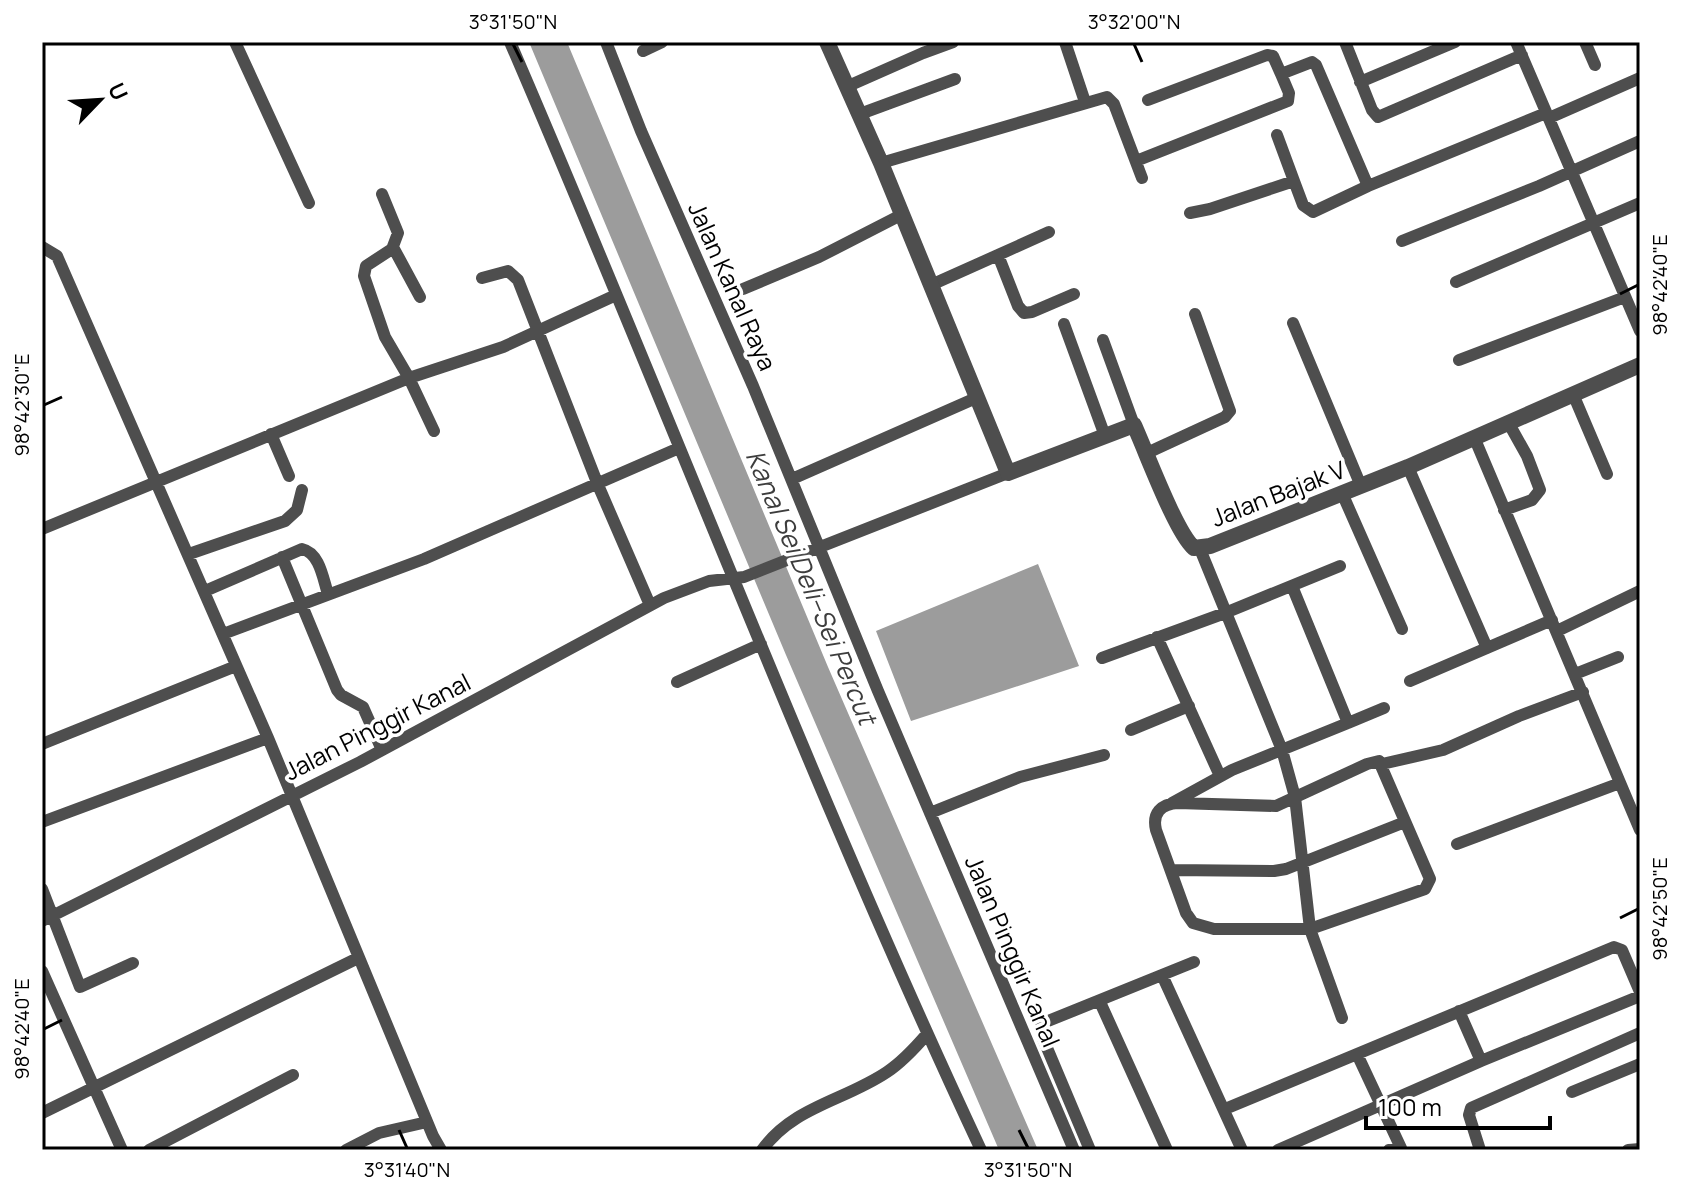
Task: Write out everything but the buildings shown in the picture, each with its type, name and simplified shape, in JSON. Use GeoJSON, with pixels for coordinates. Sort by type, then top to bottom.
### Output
{"type":"FeatureCollection","features":[{"type":"Feature","properties":{"kind":"street"},"geometry":{"type":"LineString","coordinates":[[235,42],[309,203]]}},
{"type":"Feature","properties":{"kind":"street"},"geometry":{"type":"LineString","coordinates":[[510,42],[679,448],[739,578],[761,644],[927,1034],[981,1150]]}},
{"type":"Feature","properties":{"kind":"street","name":"Jalan Kanal Raya"},"geometry":{"type":"LineString","coordinates":[[606,42],[641,131],[792,479],[816,550]]}},
{"type":"Feature","properties":{"kind":"street"},"geometry":{"type":"LineString","coordinates":[[643,51],[662,42]]}},
{"type":"Feature","properties":{"kind":"street"},"geometry":{"type":"LineString","coordinates":[[827,42],[881,163],[1008,473]]}},
{"type":"Feature","properties":{"kind":"street"},"geometry":{"type":"LineString","coordinates":[[846,87],[953,42]]}},
{"type":"Feature","properties":{"kind":"street"},"geometry":{"type":"LineString","coordinates":[[1065,42],[1085,102]]}},
{"type":"Feature","properties":{"kind":"street"},"geometry":{"type":"LineString","coordinates":[[1345,42],[1372,110],[1379,117],[1522,55]]}},
{"type":"Feature","properties":{"kind":"street"},"geometry":{"type":"LineString","coordinates":[[1360,82],[1455,42]]}},
{"type":"Feature","properties":{"kind":"street"},"geometry":{"type":"LineString","coordinates":[[1516,42],[1640,331]]}},
{"type":"Feature","properties":{"kind":"street"},"geometry":{"type":"LineString","coordinates":[[1585,42],[1595,65]]}},
{"type":"Feature","properties":{"kind":"street"},"geometry":{"type":"LineString","coordinates":[[1136,161],[1288,101],[1289,93],[1273,56],[1267,55],[1148,100]]}},
{"type":"Feature","properties":{"kind":"street"},"geometry":{"type":"LineString","coordinates":[[1281,74],[1307,63],[1316,65],[1368,186]]}},
{"type":"Feature","properties":{"kind":"street"},"geometry":{"type":"LineString","coordinates":[[1277,135],[1303,205],[1313,212],[1368,186],[1640,78]]}},
{"type":"Feature","properties":{"kind":"street"},"geometry":{"type":"LineString","coordinates":[[860,114],[955,79]]}},
{"type":"Feature","properties":{"kind":"street"},"geometry":{"type":"LineString","coordinates":[[881,163],[1104,97],[1110,98],[1142,178]]}},
{"type":"Feature","properties":{"kind":"street"},"geometry":{"type":"LineString","coordinates":[[1402,241],[1640,141]]}},
{"type":"Feature","properties":{"kind":"street"},"geometry":{"type":"LineString","coordinates":[[1190,213],[1294,181]]}},
{"type":"Feature","properties":{"kind":"street"},"geometry":{"type":"LineString","coordinates":[[382,194],[398,233],[393,247],[366,266],[364,276],[385,337],[434,431]]}},
{"type":"Feature","properties":{"kind":"street"},"geometry":{"type":"LineString","coordinates":[[1456,282],[1640,203]]}},
{"type":"Feature","properties":{"kind":"street"},"geometry":{"type":"LineString","coordinates":[[743,289],[819,257],[901,215]]}},
{"type":"Feature","properties":{"kind":"street"},"geometry":{"type":"LineString","coordinates":[[931,285],[1049,232]]}},
{"type":"Feature","properties":{"kind":"street"},"geometry":{"type":"LineString","coordinates":[[42,247],[57,256],[189,554],[441,1150]]}},
{"type":"Feature","properties":{"kind":"street"},"geometry":{"type":"LineString","coordinates":[[393,247],[420,297]]}},
{"type":"Feature","properties":{"kind":"street"},"geometry":{"type":"LineString","coordinates":[[998,255],[1018,306],[1024,313],[1074,294]]}},
{"type":"Feature","properties":{"kind":"street"},"geometry":{"type":"LineString","coordinates":[[482,278],[504,271],[512,273],[518,280],[598,485],[650,605]]}},
{"type":"Feature","properties":{"kind":"street"},"geometry":{"type":"LineString","coordinates":[[42,529],[409,378],[503,347],[616,295]]}},
{"type":"Feature","properties":{"kind":"street"},"geometry":{"type":"LineString","coordinates":[[1459,360],[1625,297]]}},
{"type":"Feature","properties":{"kind":"street"},"geometry":{"type":"LineString","coordinates":[[1147,453],[1225,417],[1230,411],[1195,314]]}},
{"type":"Feature","properties":{"kind":"street"},"geometry":{"type":"LineString","coordinates":[[1293,323],[1361,486]]}},
{"type":"Feature","properties":{"kind":"street"},"geometry":{"type":"LineString","coordinates":[[1064,324],[1105,436]]}},
{"type":"Feature","properties":{"kind":"street"},"geometry":{"type":"LineString","coordinates":[[816,550],[1134,425],[1103,340]]}},
{"type":"Feature","properties":{"kind":"street","name":"Jalan Bajak V"},"geometry":{"type":"LineString","coordinates":[[1134,425],[1184,536],[1191,546],[1200,549],[1408,467],[1640,365]]}},
{"type":"Feature","properties":{"kind":"street"},"geometry":{"type":"LineString","coordinates":[[1573,394],[1607,474]]}},
{"type":"Feature","properties":{"kind":"street"},"geometry":{"type":"LineString","coordinates":[[792,479],[976,398]]}},
{"type":"Feature","properties":{"kind":"street"},"geometry":{"type":"LineString","coordinates":[[1504,510],[1532,500],[1540,490],[1527,456],[1508,422]]}},
{"type":"Feature","properties":{"kind":"street"},"geometry":{"type":"LineString","coordinates":[[271,434],[289,476]]}},
{"type":"Feature","properties":{"kind":"street"},"geometry":{"type":"LineString","coordinates":[[1474,437],[1640,830]]}},
{"type":"Feature","properties":{"kind":"street"},"geometry":{"type":"LineString","coordinates":[[223,634],[424,559],[679,448]]}},
{"type":"Feature","properties":{"kind":"street"},"geometry":{"type":"LineString","coordinates":[[1408,467],[1487,648]]}},
{"type":"Feature","properties":{"kind":"street"},"geometry":{"type":"LineString","coordinates":[[189,554],[285,521],[297,510],[302,490]]}},
{"type":"Feature","properties":{"kind":"street"},"geometry":{"type":"LineString","coordinates":[[1342,493],[1402,629]]}},
{"type":"Feature","properties":{"kind":"street"},"geometry":{"type":"LineString","coordinates":[[205,591],[302,549],[310,551],[316,559],[328,594]]}},
{"type":"Feature","properties":{"kind":"street"},"geometry":{"type":"LineString","coordinates":[[1200,549],[1282,750],[1295,797],[1310,929],[1342,1018]]}},
{"type":"Feature","properties":{"kind":"street","name":"Jalan Pinggir Kanal"},"geometry":{"type":"LineString","coordinates":[[48,918],[382,750],[650,605],[709,581],[739,578],[816,550],[1074,1150]]}},
{"type":"Feature","properties":{"kind":"street"},"geometry":{"type":"LineString","coordinates":[[282,557],[337,690],[363,707],[382,750]]}},
{"type":"Feature","properties":{"kind":"street"},"geometry":{"type":"LineString","coordinates":[[1102,658],[1340,566]]}},
{"type":"Feature","properties":{"kind":"street"},"geometry":{"type":"LineString","coordinates":[[1292,586],[1348,723]]}},
{"type":"Feature","properties":{"kind":"street"},"geometry":{"type":"LineString","coordinates":[[1410,681],[1487,648],[1554,626],[1640,591]]}},
{"type":"Feature","properties":{"kind":"street"},"geometry":{"type":"LineString","coordinates":[[1157,637],[1220,776]]}},
{"type":"Feature","properties":{"kind":"street"},"geometry":{"type":"LineString","coordinates":[[677,682],[761,644]]}},
{"type":"Feature","properties":{"kind":"street"},"geometry":{"type":"LineString","coordinates":[[1575,674],[1618,657]]}},
{"type":"Feature","properties":{"kind":"street"},"geometry":{"type":"LineString","coordinates":[[42,744],[236,666]]}},
{"type":"Feature","properties":{"kind":"street"},"geometry":{"type":"LineString","coordinates":[[1171,804],[1276,806],[1367,764],[1376,761],[1382,764],[1443,750],[1583,692]]}},
{"type":"Feature","properties":{"kind":"street"},"geometry":{"type":"LineString","coordinates":[[1131,730],[1189,706]]}},
{"type":"Feature","properties":{"kind":"street"},"geometry":{"type":"LineString","coordinates":[[1382,764],[1430,879],[1428,886],[1310,929],[1198,927],[1186,913],[1154,818],[1164,806],[1220,776],[1384,708]]}},
{"type":"Feature","properties":{"kind":"street"},"geometry":{"type":"LineString","coordinates":[[42,822],[268,738]]}},
{"type":"Feature","properties":{"kind":"street"},"geometry":{"type":"LineString","coordinates":[[930,813],[1020,777],[1104,755]]}},
{"type":"Feature","properties":{"kind":"street"},"geometry":{"type":"LineString","coordinates":[[1457,844],[1620,783]]}},
{"type":"Feature","properties":{"kind":"street"},"geometry":{"type":"LineString","coordinates":[[1171,870],[1274,871],[1405,822]]}},
{"type":"Feature","properties":{"kind":"street"},"geometry":{"type":"LineString","coordinates":[[42,889],[48,918],[80,987],[133,963]]}},
{"type":"Feature","properties":{"kind":"street"},"geometry":{"type":"LineString","coordinates":[[1225,1109],[1614,947],[1622,950],[1640,994],[1278,1150]]}},
{"type":"Feature","properties":{"kind":"street"},"geometry":{"type":"LineString","coordinates":[[42,1113],[358,958]]}},
{"type":"Feature","properties":{"kind":"street"},"geometry":{"type":"LineString","coordinates":[[1090,1150],[1041,1030],[1048,1021],[1194,962]]}},
{"type":"Feature","properties":{"kind":"street"},"geometry":{"type":"LineString","coordinates":[[42,971],[122,1150]]}},
{"type":"Feature","properties":{"kind":"street"},"geometry":{"type":"LineString","coordinates":[[1162,975],[1242,1150]]}},
{"type":"Feature","properties":{"kind":"street"},"geometry":{"type":"LineString","coordinates":[[1100,1002],[1167,1150]]}},
{"type":"Feature","properties":{"kind":"street"},"geometry":{"type":"LineString","coordinates":[[1459,1011],[1481,1061]]}},
{"type":"Feature","properties":{"kind":"street"},"geometry":{"type":"LineString","coordinates":[[1480,1150],[1469,1115],[1471,1108],[1640,1033]]}},
{"type":"Feature","properties":{"kind":"street"},"geometry":{"type":"LineString","coordinates":[[762,1150],[775,1134],[795,1118],[887,1072],[927,1034]]}},
{"type":"Feature","properties":{"kind":"street"},"geometry":{"type":"LineString","coordinates":[[1357,1054],[1401,1148],[1389,1150]]}},
{"type":"Feature","properties":{"kind":"street"},"geometry":{"type":"LineString","coordinates":[[1572,1092],[1640,1064]]}},
{"type":"Feature","properties":{"kind":"street"},"geometry":{"type":"LineString","coordinates":[[149,1150],[293,1075]]}},
{"type":"Feature","properties":{"kind":"street"},"geometry":{"type":"LineString","coordinates":[[346,1150],[379,1133],[427,1122]]}},
{"type":"Feature","properties":{"kind":"street"},"geometry":{"type":"LineString","coordinates":[[1628,1150],[1640,1149]]}},
{"type":"Feature","properties":{"kind":"shaded area"},"geometry":{"type":"Polygon","coordinates":[[[529,42],[567,42],[828,667],[1038,1150],[999,1150],[786,655],[529,42]]]}},
{"type":"Feature","properties":{"kind":"shaded area"},"geometry":{"type":"Polygon","coordinates":[[[1038,564],[1079,666],[911,721],[876,631],[1038,564]]]}},
{"type":"Feature","properties":{"kind":"water label","name":"Kanal Sei Deli–Sei Percut"},"geometry":{"type":"Point","coordinates":[812,587]}}]}
